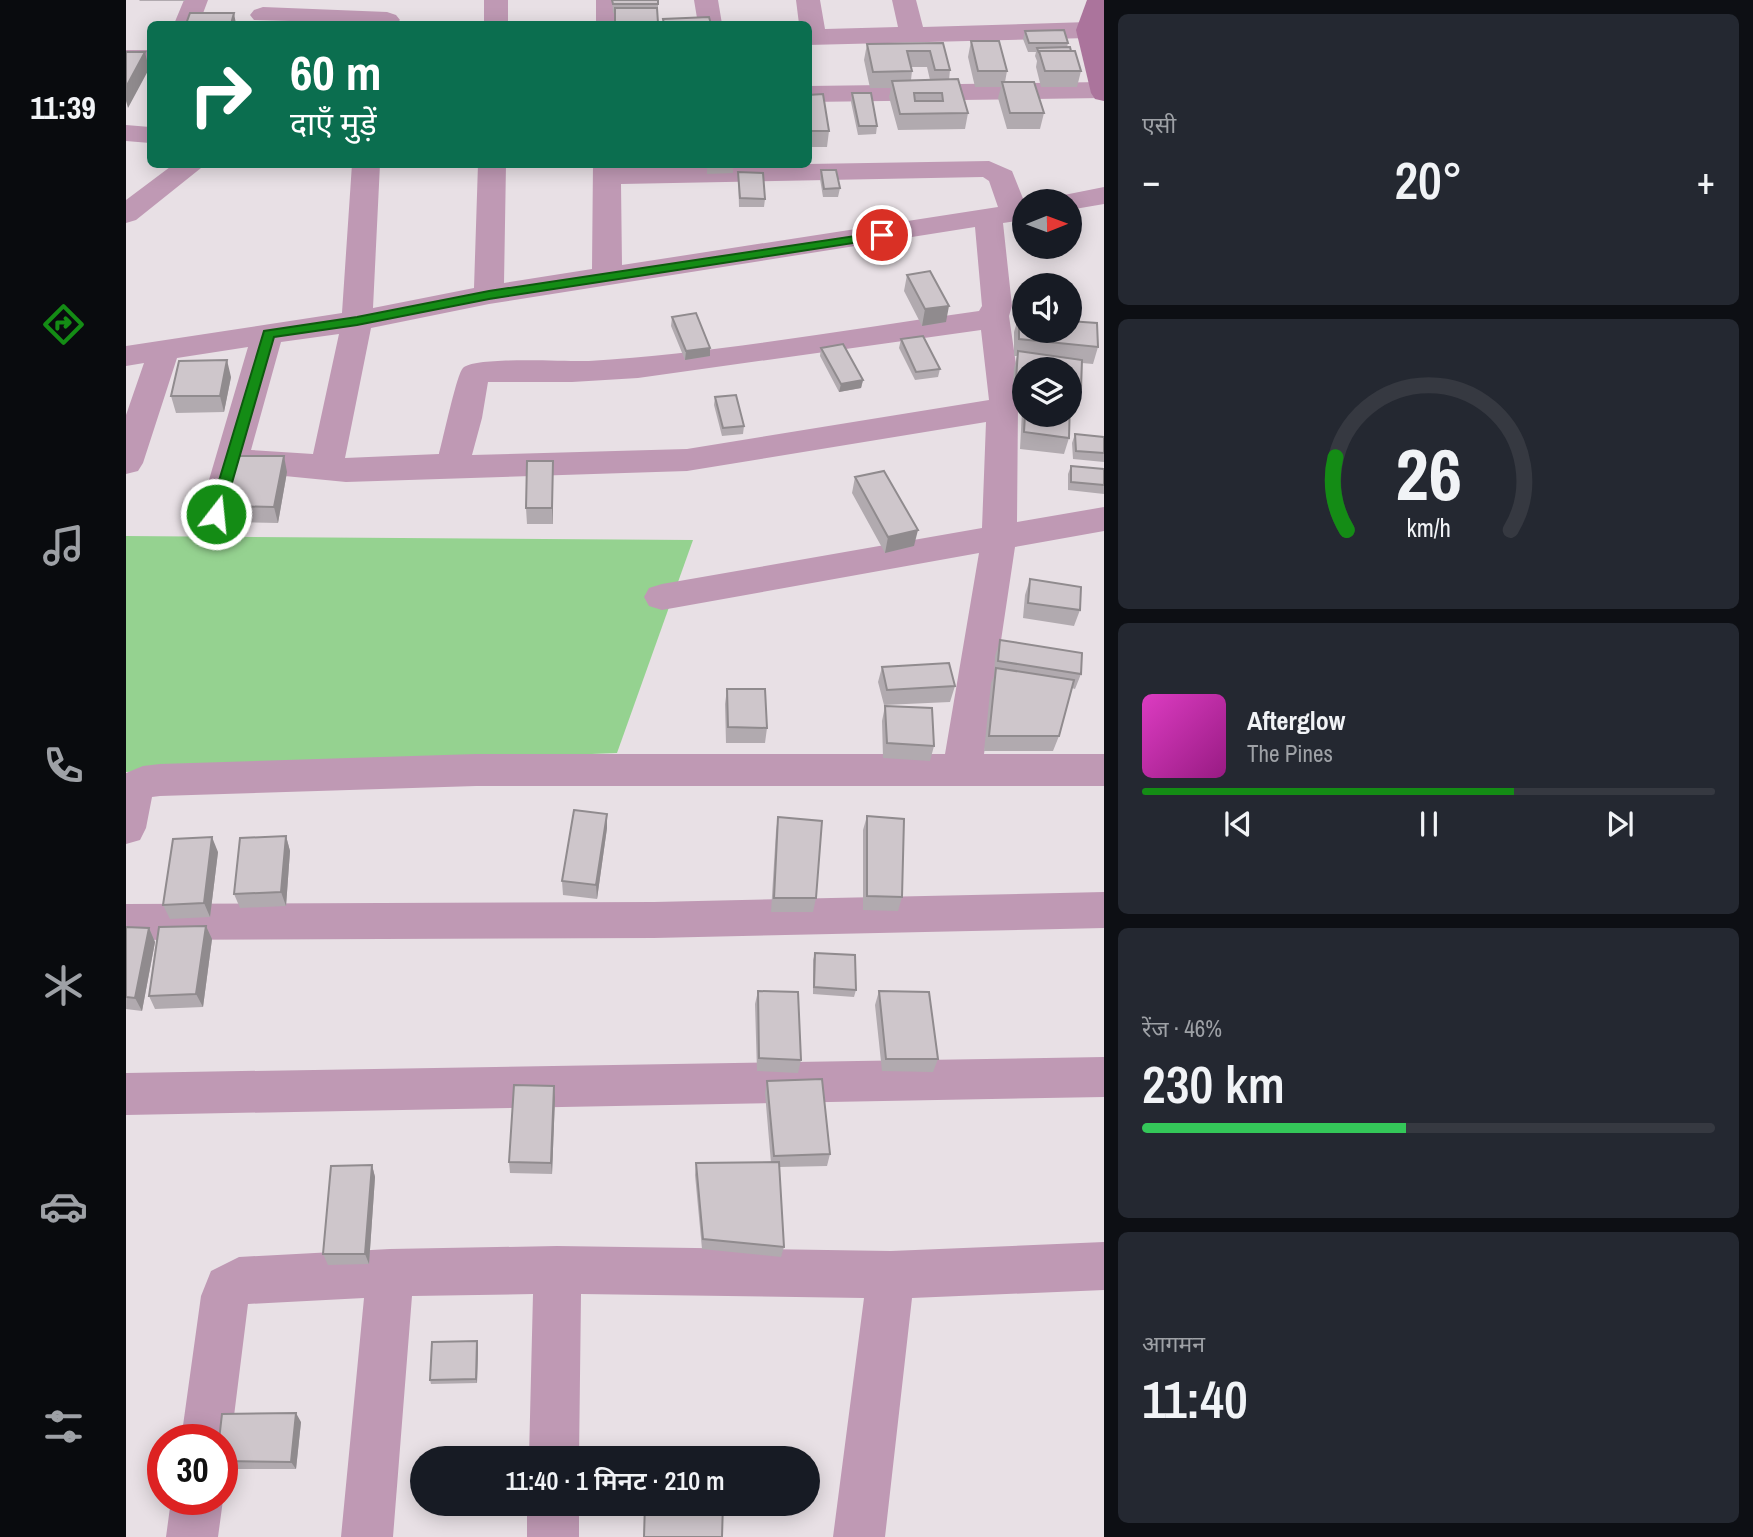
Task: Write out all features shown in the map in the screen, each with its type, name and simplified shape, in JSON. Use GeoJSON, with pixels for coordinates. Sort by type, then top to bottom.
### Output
{"type":"FeatureCollection","features":[{"type":"Feature","properties":{"kind":"street"},"geometry":{"type":"LineString","coordinates":[[188,21],[196,0]]}},
{"type":"Feature","properties":{"kind":"street"},"geometry":{"type":"LineString","coordinates":[[496,0],[496,21]]}},
{"type":"Feature","properties":{"kind":"street"},"geometry":{"type":"LineString","coordinates":[[608,0],[608,21]]}},
{"type":"Feature","properties":{"kind":"street"},"geometry":{"type":"LineString","coordinates":[[706,0],[710,21]]}},
{"type":"Feature","properties":{"kind":"street"},"geometry":{"type":"LineString","coordinates":[[808,0],[810,21]]}},
{"type":"Feature","properties":{"kind":"street"},"geometry":{"type":"LineString","coordinates":[[904,0],[912,34]]}},
{"type":"Feature","properties":{"kind":"street"},"geometry":{"type":"LineString","coordinates":[[812,94],[1103,91],[1099,56],[1088,30],[1098,0]]}},
{"type":"Feature","properties":{"kind":"street"},"geometry":{"type":"LineString","coordinates":[[264,15],[391,17]]}},
{"type":"Feature","properties":{"kind":"street"},"geometry":{"type":"LineString","coordinates":[[812,37],[1088,30]]}},
{"type":"Feature","properties":{"kind":"street"},"geometry":{"type":"LineString","coordinates":[[126,58],[147,58]]}},
{"type":"Feature","properties":{"kind":"street"},"geometry":{"type":"LineString","coordinates":[[126,133],[147,135]]}},
{"type":"Feature","properties":{"kind":"street"},"geometry":{"type":"LineString","coordinates":[[126,214],[187,168]]}},
{"type":"Feature","properties":{"kind":"street"},"geometry":{"type":"LineString","coordinates":[[332,467],[328,460],[357,321],[366,168]]}},
{"type":"Feature","properties":{"kind":"street"},"geometry":{"type":"LineString","coordinates":[[489,295],[492,168]]}},
{"type":"Feature","properties":{"kind":"street"},"geometry":{"type":"LineString","coordinates":[[607,278],[607,170],[989,169],[1002,177],[1008,214],[995,282],[994,316],[1005,399],[999,538],[962,770]]}},
{"type":"Feature","properties":{"kind":"street"},"geometry":{"type":"LineString","coordinates":[[1082,199],[1104,195]]}},
{"type":"Feature","properties":{"kind":"street"},"geometry":{"type":"LineString","coordinates":[[126,356],[357,321],[489,295],[1008,214]]}},
{"type":"Feature","properties":{"kind":"street"},"geometry":{"type":"LineString","coordinates":[[459,465],[454,460],[466,418],[472,376],[479,372],[572,372],[638,368],[971,323],[994,316]]}},
{"type":"Feature","properties":{"kind":"street"},"geometry":{"type":"LineString","coordinates":[[216,514],[268,334]]}},
{"type":"Feature","properties":{"kind":"street"},"geometry":{"type":"LineString","coordinates":[[126,463],[164,350]]}},
{"type":"Feature","properties":{"kind":"street"},"geometry":{"type":"LineString","coordinates":[[232,460],[345,470],[687,460],[1003,406]]}},
{"type":"Feature","properties":{"kind":"street"},"geometry":{"type":"LineString","coordinates":[[662,597],[1104,519]]}},
{"type":"Feature","properties":{"kind":"street"},"geometry":{"type":"LineString","coordinates":[[126,828],[130,789],[143,782],[160,780],[476,770],[1104,770]]}},
{"type":"Feature","properties":{"kind":"street"},"geometry":{"type":"LineString","coordinates":[[126,922],[654,920],[1104,910]]}},
{"type":"Feature","properties":{"kind":"street"},"geometry":{"type":"LineString","coordinates":[[126,1094],[1104,1076]]}},
{"type":"Feature","properties":{"kind":"street"},"geometry":{"type":"LineString","coordinates":[[208,1424],[228,1288],[239,1282],[390,1273],[556,1270],[891,1275],[1104,1266]]}},
{"type":"Feature","properties":{"kind":"street"},"geometry":{"type":"LineString","coordinates":[[554,1446],[556,1270]]}},
{"type":"Feature","properties":{"kind":"street"},"geometry":{"type":"LineString","coordinates":[[367,1537],[390,1273]]}},
{"type":"Feature","properties":{"kind":"street"},"geometry":{"type":"LineString","coordinates":[[859,1537],[891,1275]]}},
{"type":"Feature","properties":{"kind":"street"},"geometry":{"type":"LineString","coordinates":[[192,1537],[195,1515]]}},
{"type":"Feature","properties":{"kind":"street"},"geometry":{"type":"LineString","coordinates":[[553,1516],[553,1537]]}},
{"type":"Feature","properties":{"kind":"green space"},"geometry":{"type":"Polygon","coordinates":[[[126,536],[693,540],[617,753],[126,772],[126,536]]]}},
{"type":"Feature","properties":{"kind":"building"},"geometry":{"type":"Polygon","coordinates":[[[612,0],[658,0],[658,4],[613,4],[612,0]]]}},
{"type":"Feature","properties":{"kind":"building"},"geometry":{"type":"Polygon","coordinates":[[[615,8],[657,8],[658,21],[615,21],[615,8]]]}},
{"type":"Feature","properties":{"kind":"building"},"geometry":{"type":"Polygon","coordinates":[[[190,13],[234,13],[232,21],[187,21],[190,13]]]}},
{"type":"Feature","properties":{"kind":"building"},"geometry":{"type":"Polygon","coordinates":[[[709,17],[710,21],[663,21],[709,17]]]}},
{"type":"Feature","properties":{"kind":"building"},"geometry":{"type":"Polygon","coordinates":[[[1064,30],[1068,43],[1029,43],[1025,31],[1064,30]]]}},
{"type":"Feature","properties":{"kind":"building"},"geometry":{"type":"Polygon","coordinates":[[[971,41],[999,41],[1007,71],[978,71],[971,41]]]}},
{"type":"Feature","properties":{"kind":"building"},"geometry":{"type":"Polygon","coordinates":[[[943,43],[950,70],[935,70],[930,51],[907,51],[912,71],[873,72],[867,44],[943,43]]]}},
{"type":"Feature","properties":{"kind":"building"},"geometry":{"type":"Polygon","coordinates":[[[1070,47],[1071,51],[1039,53],[1037,48],[1070,47]]]}},
{"type":"Feature","properties":{"kind":"building"},"geometry":{"type":"Polygon","coordinates":[[[1039,51],[1075,51],[1081,71],[1045,71],[1039,51]]]}},
{"type":"Feature","properties":{"kind":"building"},"geometry":{"type":"Polygon","coordinates":[[[126,52],[145,52],[126,87],[126,52]]]}},
{"type":"Feature","properties":{"kind":"building"},"geometry":{"type":"Polygon","coordinates":[[[958,79],[968,113],[900,114],[892,81],[958,79]],[[914,93],[915,101],[943,101],[942,93],[914,93]]]}},
{"type":"Feature","properties":{"kind":"building"},"geometry":{"type":"Polygon","coordinates":[[[1002,82],[1034,82],[1044,113],[1010,113],[1002,82]]]}},
{"type":"Feature","properties":{"kind":"building"},"geometry":{"type":"Polygon","coordinates":[[[852,93],[871,93],[877,126],[859,126],[852,93]]]}},
{"type":"Feature","properties":{"kind":"building"},"geometry":{"type":"Polygon","coordinates":[[[823,94],[829,131],[812,131],[812,95],[823,94]]]}},
{"type":"Feature","properties":{"kind":"building"},"geometry":{"type":"Polygon","coordinates":[[[821,170],[836,170],[840,188],[824,189],[821,170]]]}},
{"type":"Feature","properties":{"kind":"building"},"geometry":{"type":"Polygon","coordinates":[[[738,172],[763,173],[765,199],[740,198],[738,172]]]}},
{"type":"Feature","properties":{"kind":"building"},"geometry":{"type":"Polygon","coordinates":[[[930,271],[949,306],[925,309],[907,275],[930,271]]]}},
{"type":"Feature","properties":{"kind":"building"},"geometry":{"type":"Polygon","coordinates":[[[696,313],[710,348],[686,351],[672,317],[696,313]]]}},
{"type":"Feature","properties":{"kind":"building"},"geometry":{"type":"Polygon","coordinates":[[[1082,322],[1097,323],[1098,347],[1058,343],[1082,343],[1082,322]]]}},
{"type":"Feature","properties":{"kind":"building"},"geometry":{"type":"Polygon","coordinates":[[[923,336],[940,369],[916,372],[901,339],[923,336]]]}},
{"type":"Feature","properties":{"kind":"building"},"geometry":{"type":"Polygon","coordinates":[[[843,344],[863,380],[841,384],[821,348],[843,344]]]}},
{"type":"Feature","properties":{"kind":"building"},"geometry":{"type":"Polygon","coordinates":[[[1018,351],[1061,357],[1018,357],[1018,351]]]}},
{"type":"Feature","properties":{"kind":"building"},"geometry":{"type":"Polygon","coordinates":[[[227,360],[220,396],[171,396],[179,361],[227,360]]]}},
{"type":"Feature","properties":{"kind":"building"},"geometry":{"type":"Polygon","coordinates":[[[736,395],[744,426],[723,428],[715,397],[736,395]]]}},
{"type":"Feature","properties":{"kind":"building"},"geometry":{"type":"Polygon","coordinates":[[[1024,427],[1069,427],[1069,438],[1024,432],[1024,427]]]}},
{"type":"Feature","properties":{"kind":"building"},"geometry":{"type":"Polygon","coordinates":[[[1075,434],[1104,437],[1104,453],[1076,451],[1075,434]]]}},
{"type":"Feature","properties":{"kind":"building"},"geometry":{"type":"Polygon","coordinates":[[[235,456],[284,456],[274,507],[224,506],[235,456]]]}},
{"type":"Feature","properties":{"kind":"building"},"geometry":{"type":"Polygon","coordinates":[[[527,461],[553,461],[552,508],[526,508],[527,461]]]}},
{"type":"Feature","properties":{"kind":"building"},"geometry":{"type":"Polygon","coordinates":[[[1071,466],[1104,469],[1104,485],[1071,482],[1071,466]]]}},
{"type":"Feature","properties":{"kind":"building"},"geometry":{"type":"Polygon","coordinates":[[[884,471],[918,530],[888,537],[855,477],[884,471]]]}},
{"type":"Feature","properties":{"kind":"building"},"geometry":{"type":"Polygon","coordinates":[[[1030,579],[1081,587],[1080,610],[1028,603],[1030,579]]]}},
{"type":"Feature","properties":{"kind":"building"},"geometry":{"type":"Polygon","coordinates":[[[1000,640],[1082,653],[1081,674],[998,661],[1000,640]]]}},
{"type":"Feature","properties":{"kind":"building"},"geometry":{"type":"Polygon","coordinates":[[[949,663],[955,686],[887,690],[882,667],[949,663]]]}},
{"type":"Feature","properties":{"kind":"building"},"geometry":{"type":"Polygon","coordinates":[[[996,668],[1074,680],[1059,736],[989,736],[996,668]]]}},
{"type":"Feature","properties":{"kind":"building"},"geometry":{"type":"Polygon","coordinates":[[[727,689],[765,689],[767,728],[728,727],[727,689]]]}},
{"type":"Feature","properties":{"kind":"building"},"geometry":{"type":"Polygon","coordinates":[[[885,706],[932,708],[934,746],[887,743],[885,706]]]}},
{"type":"Feature","properties":{"kind":"building"},"geometry":{"type":"Polygon","coordinates":[[[574,810],[607,814],[596,885],[562,881],[574,810]]]}},
{"type":"Feature","properties":{"kind":"building"},"geometry":{"type":"Polygon","coordinates":[[[867,816],[904,819],[902,897],[867,896],[867,816]]]}},
{"type":"Feature","properties":{"kind":"building"},"geometry":{"type":"Polygon","coordinates":[[[778,817],[822,821],[816,898],[774,898],[778,817]]]}},
{"type":"Feature","properties":{"kind":"building"},"geometry":{"type":"Polygon","coordinates":[[[286,836],[281,892],[234,894],[240,838],[286,836]]]}},
{"type":"Feature","properties":{"kind":"building"},"geometry":{"type":"Polygon","coordinates":[[[212,837],[204,903],[163,905],[173,839],[212,837]]]}},
{"type":"Feature","properties":{"kind":"building"},"geometry":{"type":"Polygon","coordinates":[[[206,926],[196,994],[149,996],[159,927],[206,926]]]}},
{"type":"Feature","properties":{"kind":"building"},"geometry":{"type":"Polygon","coordinates":[[[126,927],[149,928],[135,998],[126,997],[126,927]]]}},
{"type":"Feature","properties":{"kind":"building"},"geometry":{"type":"Polygon","coordinates":[[[815,953],[855,955],[856,990],[814,987],[815,953]]]}},
{"type":"Feature","properties":{"kind":"building"},"geometry":{"type":"Polygon","coordinates":[[[758,991],[798,992],[801,1060],[759,1058],[758,991]]]}},
{"type":"Feature","properties":{"kind":"building"},"geometry":{"type":"Polygon","coordinates":[[[879,991],[929,992],[938,1059],[886,1059],[879,991]]]}},
{"type":"Feature","properties":{"kind":"building"},"geometry":{"type":"Polygon","coordinates":[[[822,1079],[830,1154],[774,1156],[767,1081],[822,1079]]]}},
{"type":"Feature","properties":{"kind":"building"},"geometry":{"type":"Polygon","coordinates":[[[514,1085],[554,1086],[551,1163],[509,1162],[514,1085]]]}},
{"type":"Feature","properties":{"kind":"building"},"geometry":{"type":"Polygon","coordinates":[[[779,1162],[784,1247],[703,1239],[696,1163],[779,1162]]]}},
{"type":"Feature","properties":{"kind":"building"},"geometry":{"type":"Polygon","coordinates":[[[372,1165],[365,1254],[323,1254],[331,1166],[372,1165]]]}},
{"type":"Feature","properties":{"kind":"building"},"geometry":{"type":"Polygon","coordinates":[[[477,1341],[476,1379],[430,1380],[432,1342],[477,1341]]]}},
{"type":"Feature","properties":{"kind":"building"},"geometry":{"type":"Polygon","coordinates":[[[296,1413],[291,1462],[238,1461],[238,1424],[221,1424],[222,1414],[296,1413]]]}},
{"type":"Feature","properties":{"kind":"building"},"geometry":{"type":"Polygon","coordinates":[[[645,1516],[723,1516],[722,1537],[644,1537],[645,1516]]]}},
{"type":"Feature","properties":{"kind":"route"},"geometry":{"type":"LineString","coordinates":[[216,514],[268,334],[357,321],[489,295],[882,235]]}}]}
